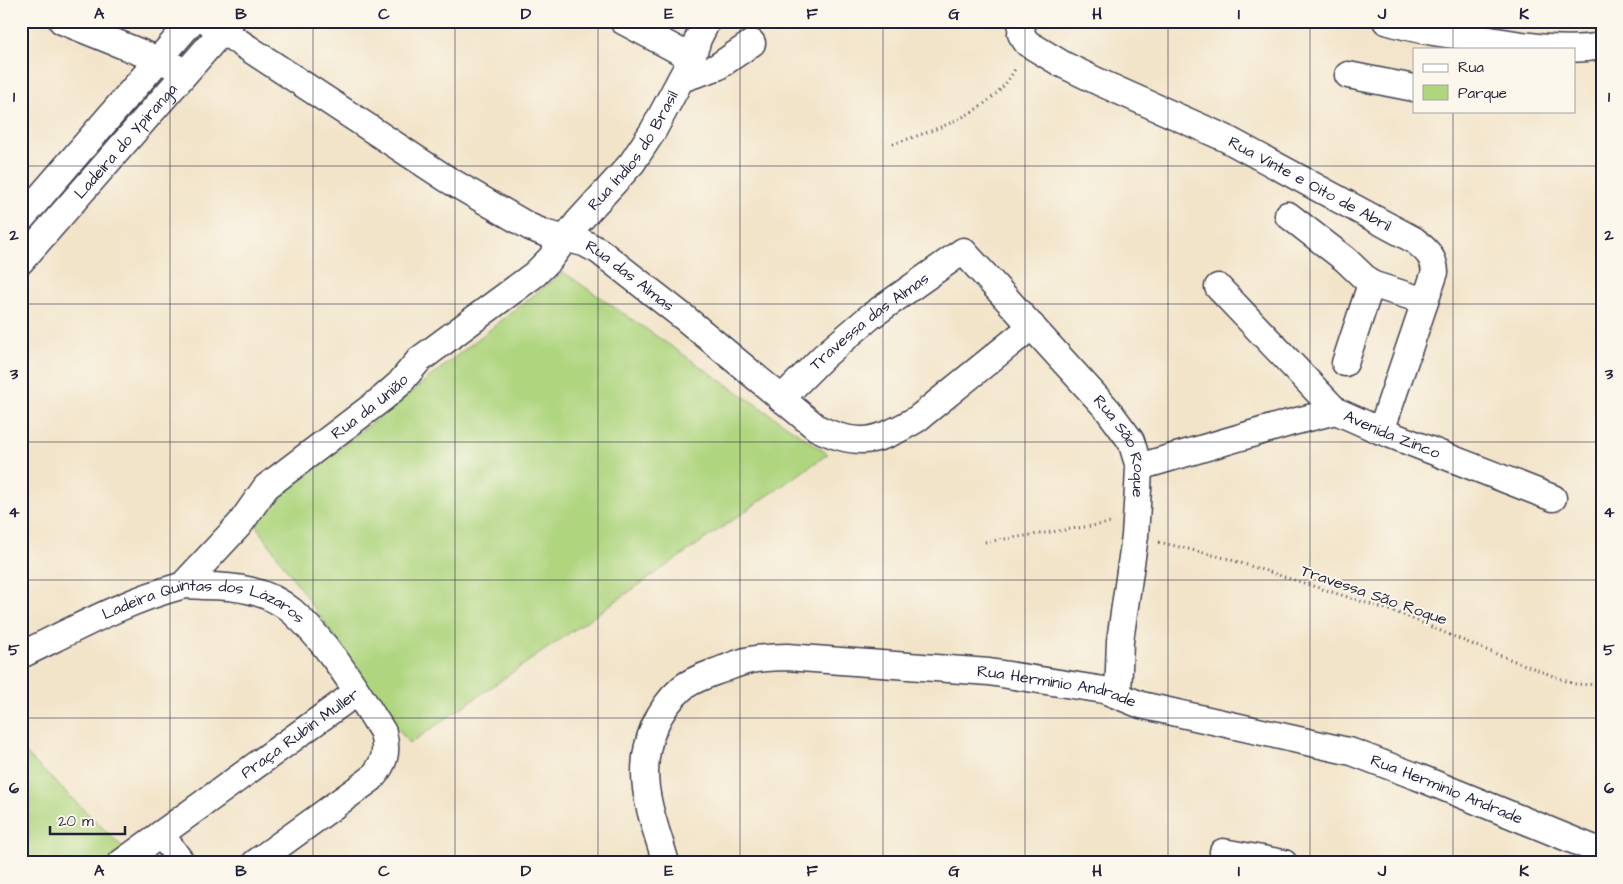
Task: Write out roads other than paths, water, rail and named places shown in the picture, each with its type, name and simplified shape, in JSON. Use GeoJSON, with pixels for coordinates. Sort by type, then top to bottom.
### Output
{"type":"FeatureCollection","features":[{"type":"Feature","properties":{"kind":"street"},"geometry":{"type":"LineString","coordinates":[[62,21],[186,71]]}},
{"type":"Feature","properties":{"kind":"street","name":"Ladeira do Ypiranga"},"geometry":{"type":"LineString","coordinates":[[21,219],[192,21]]}},
{"type":"Feature","properties":{"kind":"street"},"geometry":{"type":"LineString","coordinates":[[623,21],[686,68],[716,67],[752,43]]}},
{"type":"Feature","properties":{"kind":"street","name":"Rua Índios do Brasil"},"geometry":{"type":"LineString","coordinates":[[566,237],[632,163],[653,131],[686,68],[707,21]]}},
{"type":"Feature","properties":{"kind":"street"},"geometry":{"type":"LineString","coordinates":[[1386,21],[1500,42],[1563,48]]}},
{"type":"Feature","properties":{"kind":"street","name":"Ladeira do Ypiranga"},"geometry":{"type":"LineString","coordinates":[[21,261],[186,71],[220,25]]}},
{"type":"Feature","properties":{"kind":"street","name":"Rua das Almas"},"geometry":{"type":"LineString","coordinates":[[220,25],[448,179],[530,227],[547,234],[566,237],[584,243],[599,251],[686,319],[817,428],[834,436],[850,440],[867,441],[887,436],[917,419],[1032,326]]}},
{"type":"Feature","properties":{"kind":"street","name":"Rua Vinte e Oito de Abril"},"geometry":{"type":"LineString","coordinates":[[1024,33],[1047,56],[1099,82],[1225,138],[1414,240],[1428,251],[1434,260],[1435,272],[1381,432]]}},
{"type":"Feature","properties":{"kind":"street"},"geometry":{"type":"LineString","coordinates":[[1348,75],[1413,88]]}},
{"type":"Feature","properties":{"kind":"street"},"geometry":{"type":"LineString","coordinates":[[1288,216],[1346,260],[1371,284],[1425,301]]}},
{"type":"Feature","properties":{"kind":"street","name":"Rua da União"},"geometry":{"type":"LineString","coordinates":[[183,586],[240,524],[266,487],[383,398],[399,384],[419,360],[535,274],[550,259],[566,237]]}},
{"type":"Feature","properties":{"kind":"street","name":"Travessa das Almas"},"geometry":{"type":"LineString","coordinates":[[781,399],[823,357],[871,316],[963,251]]}},
{"type":"Feature","properties":{"kind":"street","name":"Rua São Roque"},"geometry":{"type":"LineString","coordinates":[[963,251],[1108,410],[1131,441],[1138,467],[1136,528],[1120,641],[1118,695]]}},
{"type":"Feature","properties":{"kind":"street"},"geometry":{"type":"LineString","coordinates":[[1344,362],[1371,284]]}},
{"type":"Feature","properties":{"kind":"street","name":"Avenida Zinco"},"geometry":{"type":"LineString","coordinates":[[1218,287],[1336,411],[1381,432],[1553,498]]}},
{"type":"Feature","properties":{"kind":"street"},"geometry":{"type":"LineString","coordinates":[[1138,467],[1336,411]]}},
{"type":"Feature","properties":{"kind":"street","name":"Ladeira Quintas dos Lázaros"},"geometry":{"type":"LineString","coordinates":[[21,656],[131,602],[183,586],[238,587],[257,591],[291,610],[310,628],[334,658],[357,692]]}},
{"type":"Feature","properties":{"kind":"street","name":"Rua Herminio Andrade"},"geometry":{"type":"LineString","coordinates":[[666,863],[650,809],[645,775],[646,751],[651,731],[661,713],[670,700],[683,688],[698,679],[754,659],[787,657],[989,672],[1104,690],[1141,705],[1352,752],[1418,776],[1602,852]]}},
{"type":"Feature","properties":{"kind":"street","name":"Praça Rubin Muller"},"geometry":{"type":"LineString","coordinates":[[121,863],[357,692],[383,732],[386,744],[385,757],[379,769],[371,779],[255,863]]}},
{"type":"Feature","properties":{"kind":"street"},"geometry":{"type":"LineString","coordinates":[[161,834],[182,863]]}},
{"type":"Feature","properties":{"kind":"street"},"geometry":{"type":"LineString","coordinates":[[1223,852],[1284,863]]}}]}
